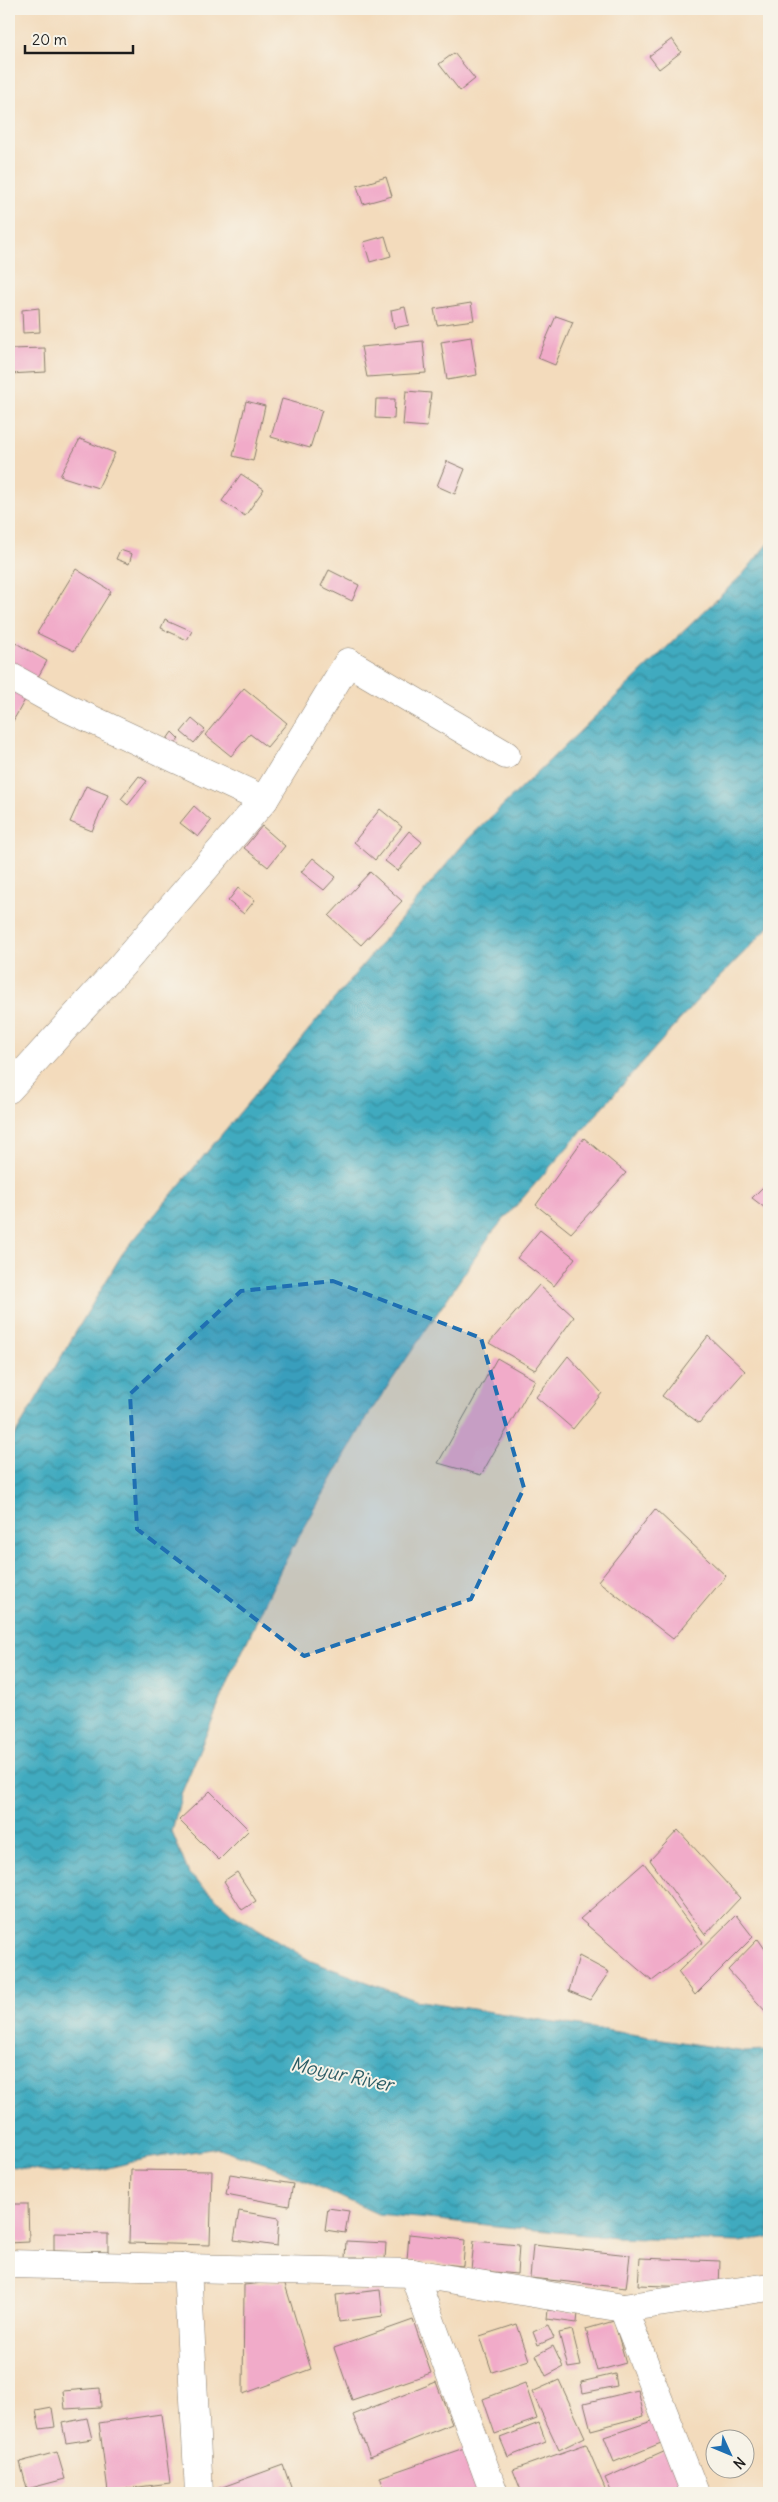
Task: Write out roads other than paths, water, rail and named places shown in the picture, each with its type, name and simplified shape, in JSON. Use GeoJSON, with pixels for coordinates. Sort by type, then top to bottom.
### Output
{"type":"FeatureCollection","features":[{"type":"Feature","properties":{"kind":"street"},"geometry":{"type":"LineString","coordinates":[[9,1089],[122,965],[264,800],[348,662],[506,755]]}},
{"type":"Feature","properties":{"kind":"street"},"geometry":{"type":"LineString","coordinates":[[9,676],[65,707],[264,800]]}},
{"type":"Feature","properties":{"kind":"street"},"geometry":{"type":"LineString","coordinates":[[9,2264],[413,2273],[623,2308],[769,2287]]}},
{"type":"Feature","properties":{"kind":"street"},"geometry":{"type":"LineString","coordinates":[[187,2267],[199,2493]]}},
{"type":"Feature","properties":{"kind":"street"},"geometry":{"type":"LineString","coordinates":[[413,2273],[494,2493]]}},
{"type":"Feature","properties":{"kind":"street"},"geometry":{"type":"LineString","coordinates":[[623,2308],[695,2493]]}},
{"type":"Feature","properties":{"kind":"water","name":"Moyur River"},"geometry":{"type":"Polygon","coordinates":[[[769,542],[769,927],[701,996],[491,1234],[369,1414],[283,1565],[232,1673],[182,1792],[172,1832],[189,1874],[232,1913],[311,1961],[415,2000],[745,2052],[769,2051],[769,2237],[740,2242],[616,2238],[378,2214],[270,2165],[218,2148],[145,2159],[100,2170],[51,2173],[9,2166],[9,1445],[122,1254],[466,841],[744,573],[769,542]]]}}]}
